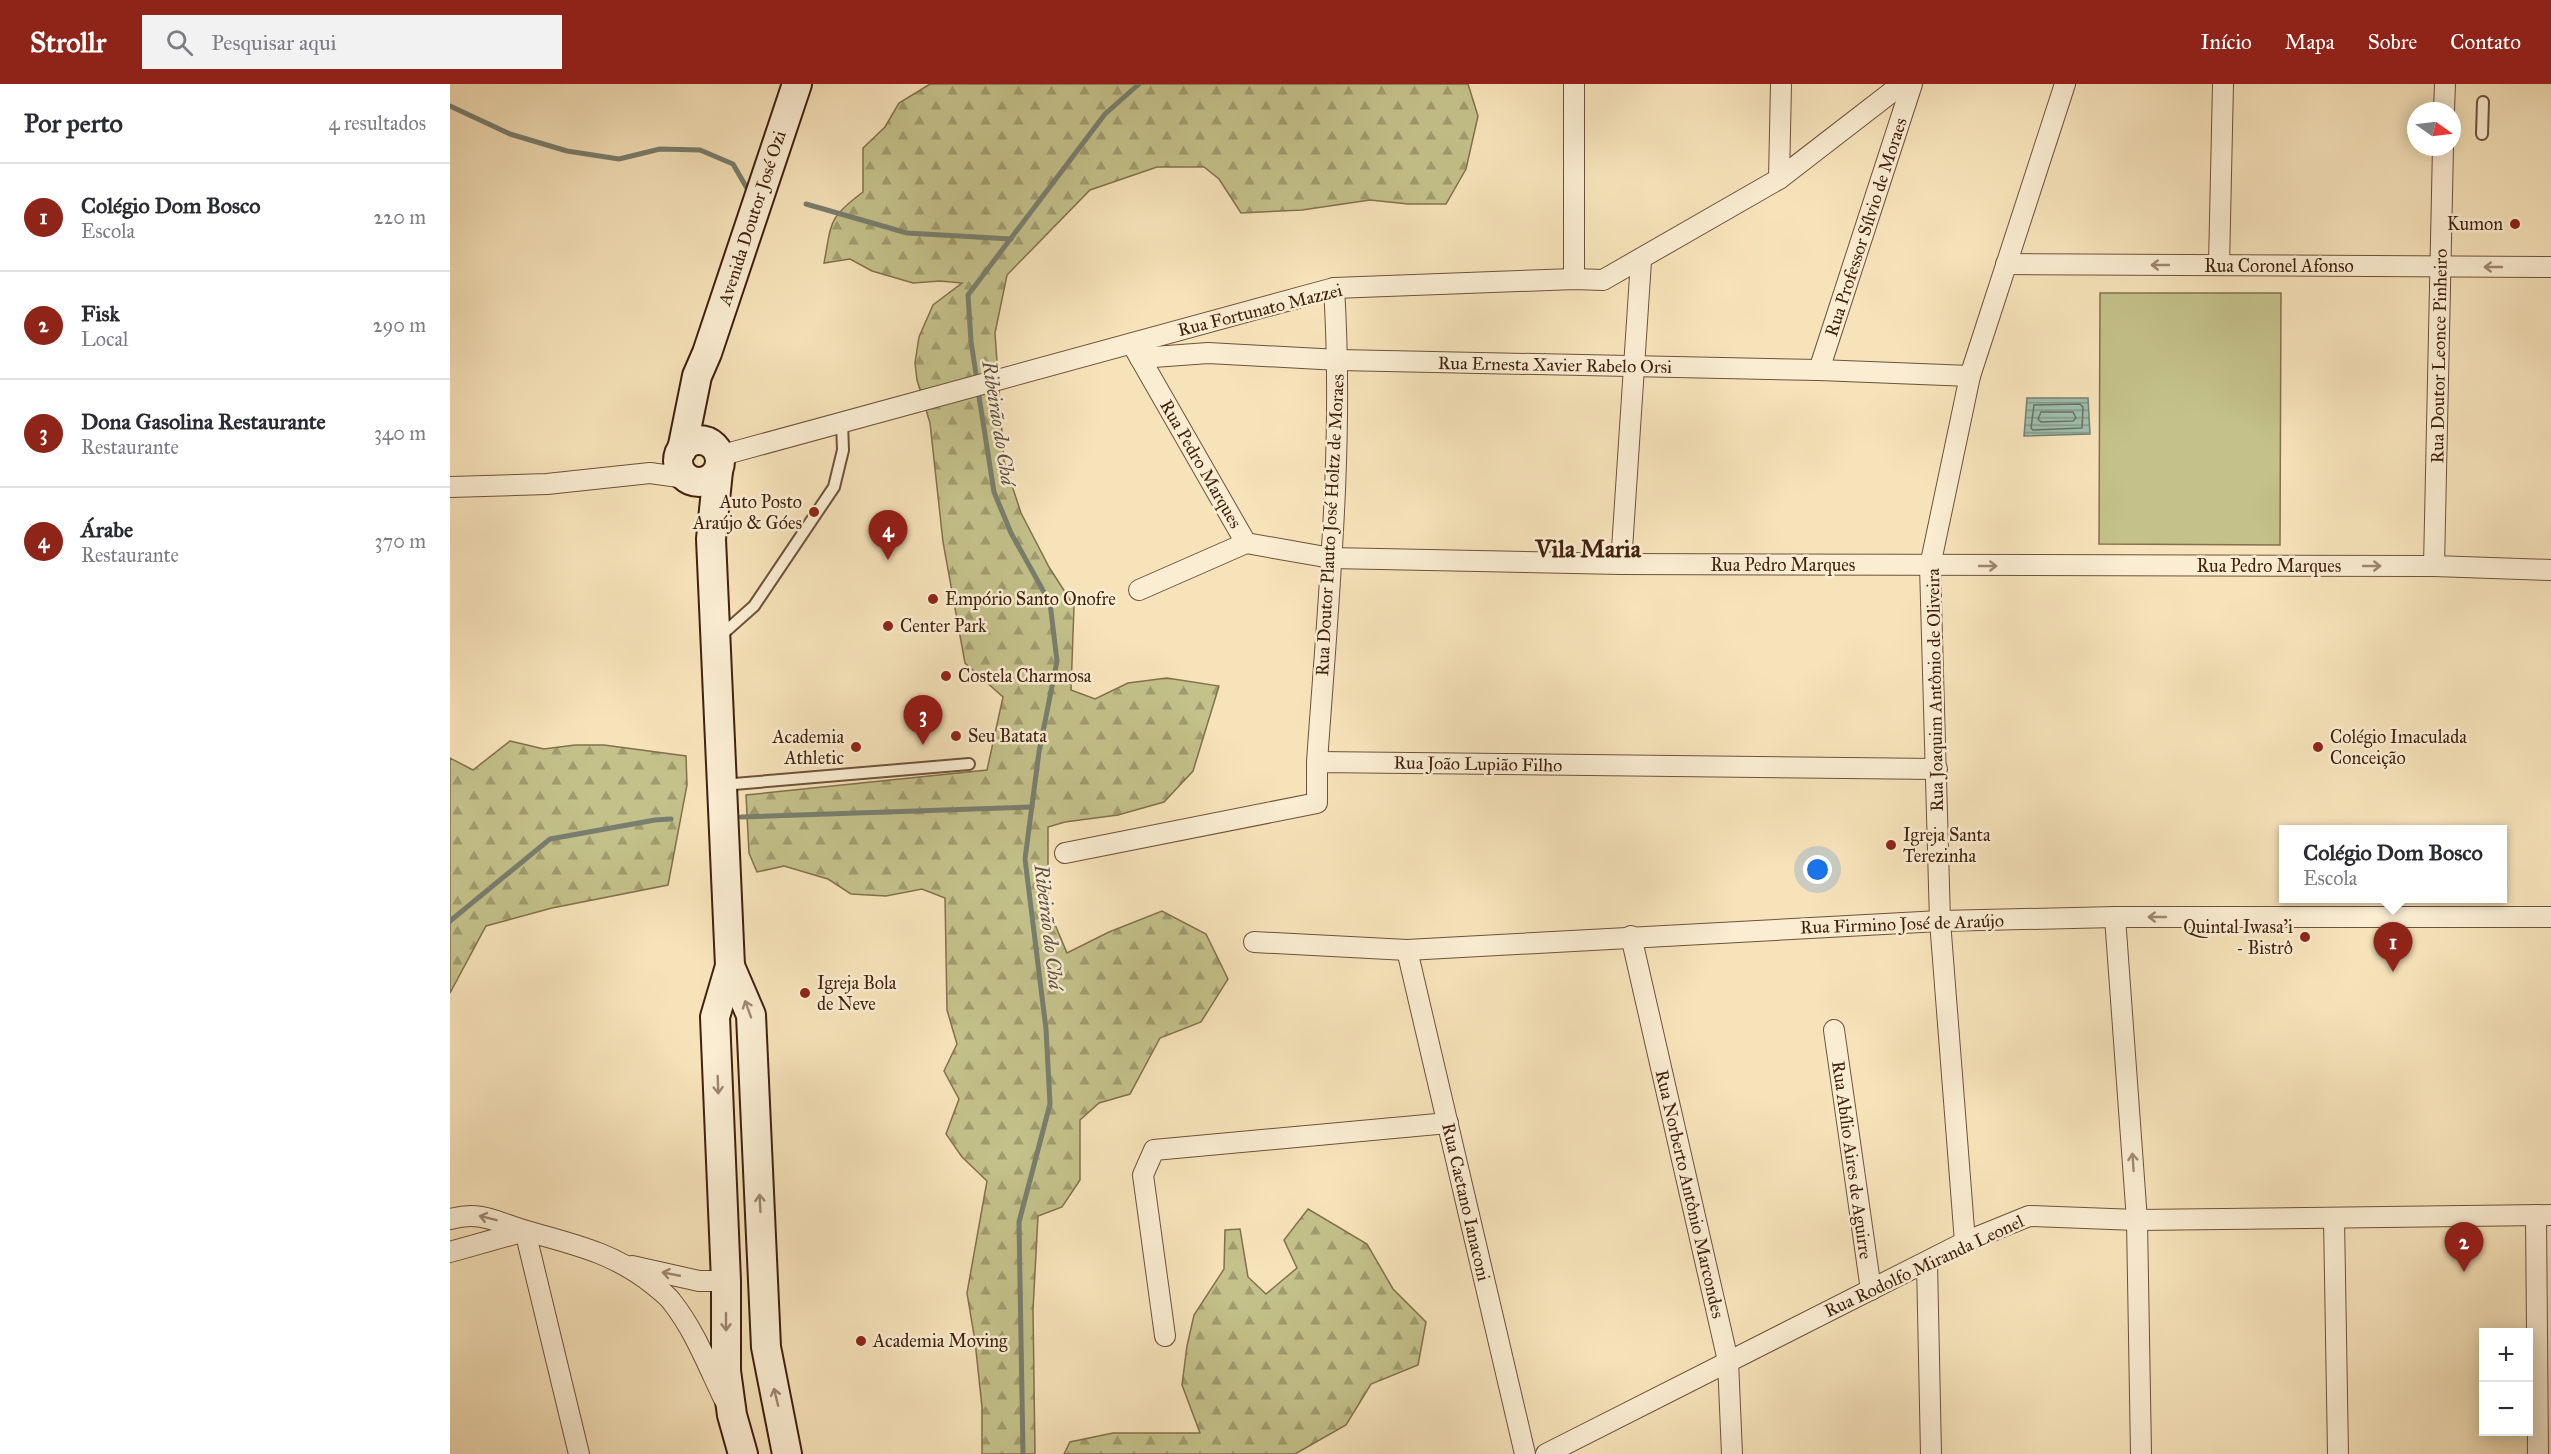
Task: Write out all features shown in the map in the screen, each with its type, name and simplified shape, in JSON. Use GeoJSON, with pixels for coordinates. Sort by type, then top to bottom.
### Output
{"type":"FeatureCollection","features":[{"type":"Feature","properties":{"kind":"main road","name":"Avenida Doutor José Ozi"},"geometry":{"type":"LineString","coordinates":[[707,352],[796,84]]}},
{"type":"Feature","properties":{"kind":"main road"},"geometry":{"type":"LineString","coordinates":[[707,352],[705,380],[716,457],[711,539],[730,966],[715,1017],[726,1281],[726,1371],[732,1415],[743,1454]]}},
{"type":"Feature","properties":{"kind":"main road"},"geometry":{"type":"LineString","coordinates":[[707,352],[694,384],[685,466],[711,539]]}},
{"type":"Feature","properties":{"kind":"main road"},"geometry":{"type":"LineString","coordinates":[[685,466],[690,443],[696,441],[716,457]]}},
{"type":"Feature","properties":{"kind":"main road"},"geometry":{"type":"LineString","coordinates":[[685,466],[706,482],[716,457]]}},
{"type":"Feature","properties":{"kind":"main road"},"geometry":{"type":"LineString","coordinates":[[730,966],[751,1015],[766,1347],[787,1454]]}},
{"type":"Feature","properties":{"kind":"street"},"geometry":{"type":"LineString","coordinates":[[1574,84],[1574,279]]}},
{"type":"Feature","properties":{"kind":"street"},"geometry":{"type":"LineString","coordinates":[[1779,179],[1781,84]]}},
{"type":"Feature","properties":{"kind":"street","name":"Rua Fortunato Mazzei"},"geometry":{"type":"LineString","coordinates":[[716,457],[1004,379],[1136,351],[1334,288],[1574,279],[1603,280],[1641,261],[1779,179],[1902,84]]}},
{"type":"Feature","properties":{"kind":"street","name":"Rua Professor Sílvio de Moraes"},"geometry":{"type":"LineString","coordinates":[[1819,370],[1912,84]]}},
{"type":"Feature","properties":{"kind":"street","name":"Rua Joaquim Antônio de Oliveira"},"geometry":{"type":"LineString","coordinates":[[1965,1242],[1940,921],[1930,566],[1970,376],[2065,84]]}},
{"type":"Feature","properties":{"kind":"street"},"geometry":{"type":"LineString","coordinates":[[2219,265],[2223,84]]}},
{"type":"Feature","properties":{"kind":"street"},"geometry":{"type":"LineString","coordinates":[[2444,102],[2445,84]]}},
{"type":"Feature","properties":{"kind":"street","name":"Rua Doutor Leonce Pinheiro"},"geometry":{"type":"LineString","coordinates":[[2434,566],[2443,156]]}},
{"type":"Feature","properties":{"kind":"street"},"geometry":{"type":"LineString","coordinates":[[1621,564],[1641,261]]}},
{"type":"Feature","properties":{"kind":"street","name":"Rua Coronel Afonso"},"geometry":{"type":"LineString","coordinates":[[2007,264],[2551,267]]}},
{"type":"Feature","properties":{"kind":"street","name":"Rua Doutor Plauto José Holtz de Moraes"},"geometry":{"type":"LineString","coordinates":[[1317,762],[1331,558],[1339,360],[1334,288]]}},
{"type":"Feature","properties":{"kind":"street","name":"Rua Ernesta Xavier Rabelo Orsi"},"geometry":{"type":"LineString","coordinates":[[1136,351],[1339,360],[1819,370],[1970,376]]}},
{"type":"Feature","properties":{"kind":"street","name":"Rua Pedro Marques"},"geometry":{"type":"LineString","coordinates":[[1136,351],[1246,543],[1331,558],[1621,564],[2434,566],[2551,570]]}},
{"type":"Feature","properties":{"kind":"street"},"geometry":{"type":"LineString","coordinates":[[450,487],[547,484],[650,473],[685,466]]}},
{"type":"Feature","properties":{"kind":"street"},"geometry":{"type":"LineString","coordinates":[[1139,590],[1246,543]]}},
{"type":"Feature","properties":{"kind":"street"},"geometry":{"type":"LineString","coordinates":[[1065,853],[1317,803],[1317,762]]}},
{"type":"Feature","properties":{"kind":"street","name":"Rua João Lupião Filho"},"geometry":{"type":"LineString","coordinates":[[1317,762],[1936,769]]}},
{"type":"Feature","properties":{"kind":"street"},"geometry":{"type":"LineString","coordinates":[[2115,917],[2137,1220],[2141,1454]]}},
{"type":"Feature","properties":{"kind":"street","name":"Rua Firmino José de Araújo"},"geometry":{"type":"LineString","coordinates":[[1254,942],[1407,950],[1631,936],[1940,921],[2115,917],[2551,917]]}},
{"type":"Feature","properties":{"kind":"street","name":"Rua Norberto Antônio Marcondes"},"geometry":{"type":"LineString","coordinates":[[1631,936],[1728,1361],[1732,1454]]}},
{"type":"Feature","properties":{"kind":"street","name":"Rua Caetano Ianaconi"},"geometry":{"type":"LineString","coordinates":[[1407,950],[1525,1454]]}},
{"type":"Feature","properties":{"kind":"street","name":"Rua Abílio Aires de Aguirre"},"geometry":{"type":"LineString","coordinates":[[1834,1030],[1871,1290]]}},
{"type":"Feature","properties":{"kind":"street"},"geometry":{"type":"LineString","coordinates":[[1165,1336],[1143,1175],[1154,1150],[1448,1123]]}},
{"type":"Feature","properties":{"kind":"street"},"geometry":{"type":"LineString","coordinates":[[450,1219],[476,1215],[493,1218],[525,1231],[595,1250],[640,1274],[671,1300],[693,1334],[732,1415]]}},
{"type":"Feature","properties":{"kind":"street"},"geometry":{"type":"LineString","coordinates":[[2538,1454],[2543,1215]]}},
{"type":"Feature","properties":{"kind":"street","name":"Rua Rodolfo Miranda Leonel"},"geometry":{"type":"LineString","coordinates":[[1546,1454],[1965,1242],[2029,1216],[2137,1220],[2543,1215]]}},
{"type":"Feature","properties":{"kind":"street"},"geometry":{"type":"LineString","coordinates":[[2334,1218],[2338,1454]]}},
{"type":"Feature","properties":{"kind":"street"},"geometry":{"type":"LineString","coordinates":[[450,1252],[525,1231]]}},
{"type":"Feature","properties":{"kind":"street"},"geometry":{"type":"LineString","coordinates":[[525,1231],[579,1454]]}},
{"type":"Feature","properties":{"kind":"street"},"geometry":{"type":"LineString","coordinates":[[1927,1262],[1931,1454]]}},
{"type":"Feature","properties":{"kind":"street"},"geometry":{"type":"LineString","coordinates":[[621,1264],[699,1281],[726,1281]]}},
{"type":"Feature","properties":{"kind":"lane"},"geometry":{"type":"LineString","coordinates":[[2482,134],[2483,102]]}},
{"type":"Feature","properties":{"kind":"lane"},"geometry":{"type":"LineString","coordinates":[[716,640],[754,606],[834,487],[843,450],[842,423]]}},
{"type":"Feature","properties":{"kind":"lane"},"geometry":{"type":"LineString","coordinates":[[722,785],[969,764]]}},
{"type":"Feature","properties":{"kind":"green space"},"geometry":{"type":"Polygon","coordinates":[[[930,84],[1468,84],[1478,116],[1466,169],[1446,204],[1408,204],[1370,200],[1302,210],[1241,213],[1219,179],[1204,167],[1157,167],[1090,190],[1007,275],[995,333],[1004,461],[1021,513],[1049,567],[1074,606],[1071,690],[1095,699],[1128,683],[1167,678],[1219,686],[1193,771],[1164,802],[1118,815],[1065,822],[1048,827],[1048,908],[1067,953],[1109,932],[1162,911],[1206,934],[1228,979],[1201,1022],[1160,1038],[1130,1094],[1099,1103],[1080,1120],[1080,1180],[1062,1207],[1038,1216],[1033,1310],[1035,1454],[982,1454],[982,1407],[967,1293],[987,1181],[962,1157],[946,1134],[959,1099],[944,1071],[957,1044],[947,1010],[945,898],[922,889],[886,896],[851,894],[828,879],[784,866],[757,872],[749,853],[746,795],[987,770],[1003,697],[965,663],[943,542],[930,423],[917,380],[915,363],[919,337],[933,305],[962,283],[940,281],[913,283],[872,271],[850,259],[824,263],[833,222],[843,209],[863,192],[863,148],[885,127],[899,103],[930,84]]]}},
{"type":"Feature","properties":{"kind":"green space"},"geometry":{"type":"Polygon","coordinates":[[[2100,293],[2281,293],[2280,545],[2099,544],[2100,293]]]}},
{"type":"Feature","properties":{"kind":"green space"},"geometry":{"type":"Polygon","coordinates":[[[510,741],[544,749],[575,745],[604,745],[686,756],[687,785],[668,885],[552,908],[486,926],[450,993],[450,758],[473,770],[510,741]]]}},
{"type":"Feature","properties":{"kind":"green space"},"geometry":{"type":"Polygon","coordinates":[[[1308,1209],[1367,1244],[1393,1289],[1426,1322],[1418,1365],[1371,1384],[1346,1425],[1295,1454],[1064,1454],[1070,1442],[1113,1433],[1200,1433],[1182,1385],[1194,1315],[1224,1269],[1225,1230],[1240,1229],[1248,1277],[1266,1294],[1297,1268],[1284,1240],[1308,1209]]]}},
{"type":"Feature","properties":{"kind":"water"},"geometry":{"type":"Polygon","coordinates":[[[2027,398],[2088,398],[2090,434],[2024,436],[2027,398]]]}},
{"type":"Feature","properties":{"kind":"waterway","name":"Ribeirão do Chá"},"geometry":{"type":"LineString","coordinates":[[977,381],[971,341],[968,295],[1105,114],[1139,84]]}},
{"type":"Feature","properties":{"kind":"waterway"},"geometry":{"type":"LineString","coordinates":[[450,106],[510,134],[567,151],[619,159],[660,149],[700,150],[733,164],[748,190]]}},
{"type":"Feature","properties":{"kind":"waterway"},"geometry":{"type":"LineString","coordinates":[[806,204],[907,233],[1011,239]]}},
{"type":"Feature","properties":{"kind":"waterway","name":"Ribeirão do Chá"},"geometry":{"type":"LineString","coordinates":[[978,390],[994,492],[1011,533],[1050,603],[1057,661],[1039,752],[1025,859],[1046,1029],[1050,1104],[1019,1222],[1023,1454]]}},
{"type":"Feature","properties":{"kind":"waterway"},"geometry":{"type":"LineString","coordinates":[[741,817],[1032,807]]}},
{"type":"Feature","properties":{"kind":"waterway"},"geometry":{"type":"LineString","coordinates":[[450,921],[550,839],[671,819]]}},
{"type":"Feature","properties":{"kind":"place","name":"Kumon"},"geometry":{"type":"Point","coordinates":[2515,224]}},
{"type":"Feature","properties":{"kind":"place","name":"Auto Posto Araújo & Góes"},"geometry":{"type":"Point","coordinates":[814,512]}},
{"type":"Feature","properties":{"kind":"place","name":"Árabe"},"geometry":{"type":"Point","coordinates":[888,560]}},
{"type":"Feature","properties":{"kind":"place","name":"Empório Santo Onofre"},"geometry":{"type":"Point","coordinates":[933,599]}},
{"type":"Feature","properties":{"kind":"place","name":"Center Park"},"geometry":{"type":"Point","coordinates":[888,626]}},
{"type":"Feature","properties":{"kind":"place","name":"Costela Charmosa"},"geometry":{"type":"Point","coordinates":[946,676]}},
{"type":"Feature","properties":{"kind":"place","name":"Seu Batata"},"geometry":{"type":"Point","coordinates":[956,736]}},
{"type":"Feature","properties":{"kind":"place","name":"Dona Gasolina Restaurante"},"geometry":{"type":"Point","coordinates":[923,745]}},
{"type":"Feature","properties":{"kind":"place","name":"Academia Athletic"},"geometry":{"type":"Point","coordinates":[856,747]}},
{"type":"Feature","properties":{"kind":"place","name":"Colégio Imaculada Conceição"},"geometry":{"type":"Point","coordinates":[2318,747]}},
{"type":"Feature","properties":{"kind":"place","name":"Igreja Santa Terezinha"},"geometry":{"type":"Point","coordinates":[1891,845]}},
{"type":"Feature","properties":{"kind":"place","name":"Quintal Iwasa'i - Bistrô"},"geometry":{"type":"Point","coordinates":[2305,937]}},
{"type":"Feature","properties":{"kind":"place","name":"Colégio Dom Bosco"},"geometry":{"type":"Point","coordinates":[2393,972]}},
{"type":"Feature","properties":{"kind":"place","name":"Igreja Bola de Neve"},"geometry":{"type":"Point","coordinates":[805,993]}},
{"type":"Feature","properties":{"kind":"place","name":"Fisk"},"geometry":{"type":"Point","coordinates":[2464,1272]}},
{"type":"Feature","properties":{"kind":"place","name":"Academia Moving"},"geometry":{"type":"Point","coordinates":[861,1341]}},
{"type":"Feature","properties":{"kind":"district","name":"Vila Maria"},"geometry":{"type":"Point","coordinates":[1588,549]}}]}
